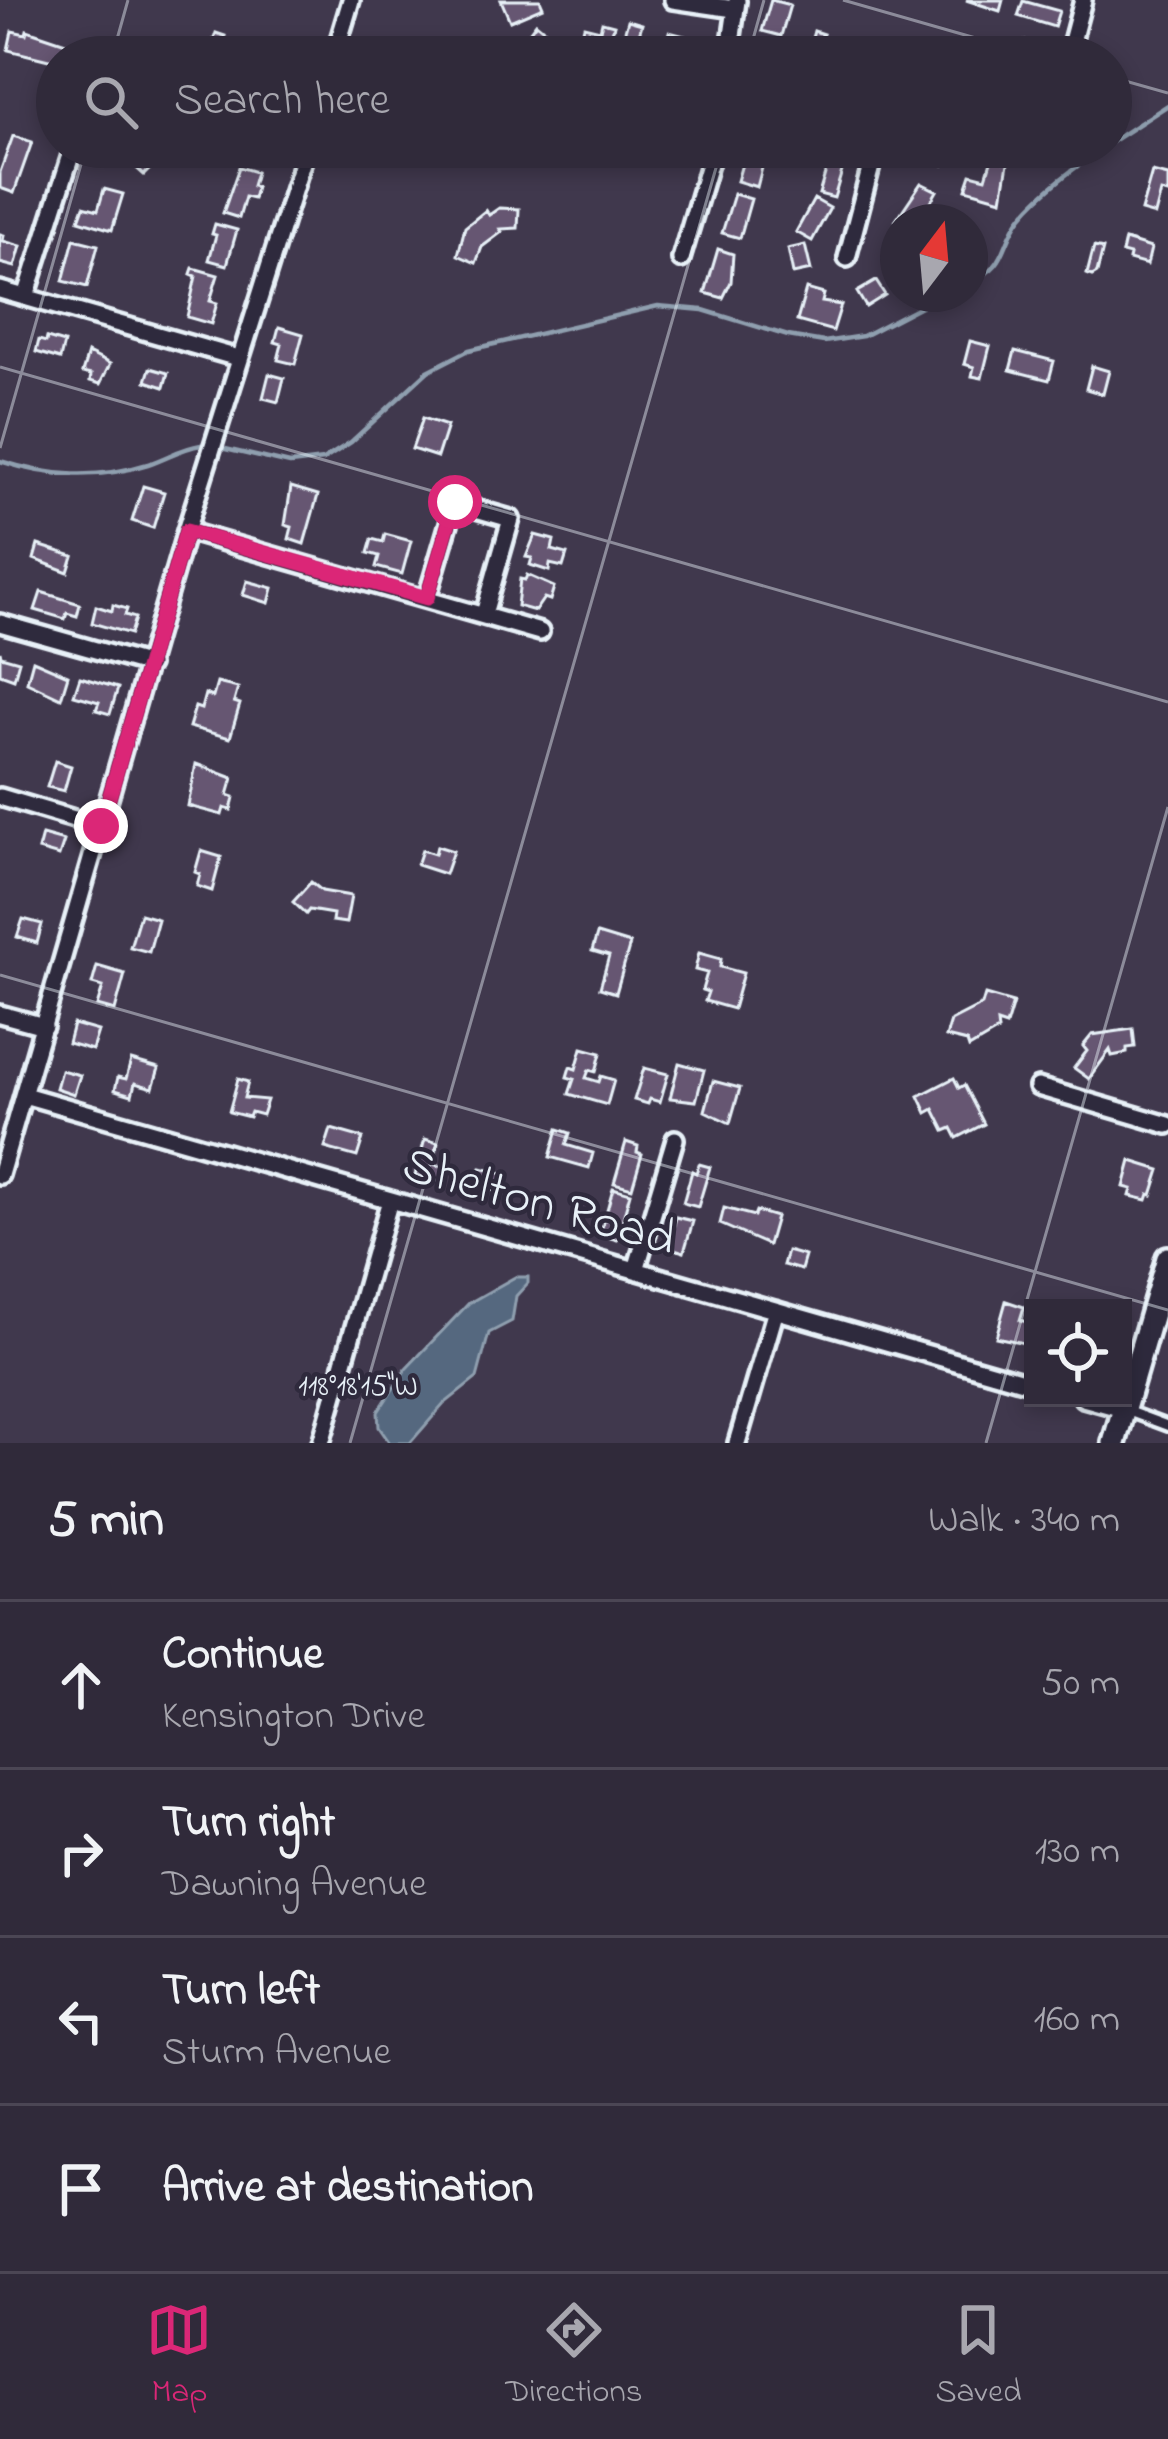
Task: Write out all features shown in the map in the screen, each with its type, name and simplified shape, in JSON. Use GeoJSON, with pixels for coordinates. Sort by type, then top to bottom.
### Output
{"type":"FeatureCollection","features":[{"type":"Feature","properties":{"kind":"main road"},"geometry":{"type":"LineString","coordinates":[[1114,1443],[1168,1258]]}},
{"type":"Feature","properties":{"kind":"street"},"geometry":{"type":"LineString","coordinates":[[340,36],[351,0]]}},
{"type":"Feature","properties":{"kind":"street"},"geometry":{"type":"LineString","coordinates":[[674,0],[736,5],[732,36]]}},
{"type":"Feature","properties":{"kind":"street"},"geometry":{"type":"LineString","coordinates":[[1074,36],[1083,0]]}},
{"type":"Feature","properties":{"kind":"street"},"geometry":{"type":"LineString","coordinates":[[26,297],[67,168]]}},
{"type":"Feature","properties":{"kind":"street"},"geometry":{"type":"LineString","coordinates":[[0,1174],[186,531],[300,168]]}},
{"type":"Feature","properties":{"kind":"street"},"geometry":{"type":"LineString","coordinates":[[681,259],[708,168]]}},
{"type":"Feature","properties":{"kind":"street"},"geometry":{"type":"LineString","coordinates":[[848,258],[871,168]]}},
{"type":"Feature","properties":{"kind":"street"},"geometry":{"type":"LineString","coordinates":[[0,290],[238,358]]}},
{"type":"Feature","properties":{"kind":"street"},"geometry":{"type":"LineString","coordinates":[[427,598],[455,502],[511,519],[484,614]]}},
{"type":"Feature","properties":{"kind":"street"},"geometry":{"type":"LineString","coordinates":[[186,531],[540,632]]}},
{"type":"Feature","properties":{"kind":"street"},"geometry":{"type":"LineString","coordinates":[[0,623],[149,665]]}},
{"type":"Feature","properties":{"kind":"street"},"geometry":{"type":"LineString","coordinates":[[0,797],[101,826]]}},
{"type":"Feature","properties":{"kind":"street"},"geometry":{"type":"LineString","coordinates":[[0,1014],[44,1026]]}},
{"type":"Feature","properties":{"kind":"street"},"geometry":{"type":"LineString","coordinates":[[1038,1088],[1168,1125]]}},
{"type":"Feature","properties":{"kind":"street","name":"Shelton Road"},"geometry":{"type":"LineString","coordinates":[[24,1095],[1024,1381]]}},
{"type":"Feature","properties":{"kind":"street"},"geometry":{"type":"LineString","coordinates":[[636,1270],[675,1139]]}},
{"type":"Feature","properties":{"kind":"street"},"geometry":{"type":"LineString","coordinates":[[321,1443],[390,1200]]}},
{"type":"Feature","properties":{"kind":"street"},"geometry":{"type":"LineString","coordinates":[[737,1443],[776,1310]]}},
{"type":"Feature","properties":{"kind":"street"},"geometry":{"type":"LineString","coordinates":[[1116,1407],[1123,1409]]}},
{"type":"Feature","properties":{"kind":"lane"},"geometry":{"type":"LineString","coordinates":[[1123,1409],[1168,1426]]}},
{"type":"Feature","properties":{"kind":"water"},"geometry":{"type":"Polygon","coordinates":[[[515,1277],[528,1277],[528,1283],[516,1296],[512,1321],[489,1333],[477,1378],[444,1404],[410,1443],[390,1443],[379,1427],[378,1412],[406,1369],[469,1303],[515,1277]]]}},
{"type":"Feature","properties":{"kind":"building"},"geometry":{"type":"Polygon","coordinates":[[[501,0],[540,0],[543,7],[510,21],[501,0]]]}},
{"type":"Feature","properties":{"kind":"building"},"geometry":{"type":"Polygon","coordinates":[[[771,0],[790,5],[781,36],[762,31],[771,0]]]}},
{"type":"Feature","properties":{"kind":"building"},"geometry":{"type":"Polygon","coordinates":[[[966,0],[1003,0],[1000,11],[966,0]]]}},
{"type":"Feature","properties":{"kind":"building"},"geometry":{"type":"Polygon","coordinates":[[[1023,1],[1059,11],[1054,27],[1018,16],[1023,1]]]}},
{"type":"Feature","properties":{"kind":"building"},"geometry":{"type":"Polygon","coordinates":[[[628,20],[642,24],[639,36],[624,36],[628,20]]]}},
{"type":"Feature","properties":{"kind":"building"},"geometry":{"type":"Polygon","coordinates":[[[602,22],[614,25],[611,36],[581,36],[584,26],[600,30],[602,22]]]}},
{"type":"Feature","properties":{"kind":"building"},"geometry":{"type":"Polygon","coordinates":[[[536,23],[547,32],[545,36],[526,36],[536,23]]]}},
{"type":"Feature","properties":{"kind":"building"},"geometry":{"type":"Polygon","coordinates":[[[27,30],[45,36],[36,36],[36,57],[8,50],[12,31],[26,34],[27,30]]]}},
{"type":"Feature","properties":{"kind":"building"},"geometry":{"type":"Polygon","coordinates":[[[13,136],[32,142],[14,193],[0,188],[0,172],[13,136]]]}},
{"type":"Feature","properties":{"kind":"building"},"geometry":{"type":"Polygon","coordinates":[[[239,168],[256,172],[253,199],[245,197],[239,218],[223,213],[239,168]]]}},
{"type":"Feature","properties":{"kind":"building"},"geometry":{"type":"Polygon","coordinates":[[[741,168],[762,168],[757,187],[737,181],[741,168]]]}},
{"type":"Feature","properties":{"kind":"building"},"geometry":{"type":"Polygon","coordinates":[[[827,168],[843,168],[834,198],[819,194],[827,168]]]}},
{"type":"Feature","properties":{"kind":"building"},"geometry":{"type":"Polygon","coordinates":[[[989,168],[1007,168],[1002,199],[966,189],[971,174],[986,178],[989,168]]]}},
{"type":"Feature","properties":{"kind":"building"},"geometry":{"type":"Polygon","coordinates":[[[1152,172],[1168,176],[1168,194],[1161,192],[1155,215],[1141,211],[1152,172]]]}},
{"type":"Feature","properties":{"kind":"building"},"geometry":{"type":"Polygon","coordinates":[[[921,183],[937,191],[929,204],[907,204],[921,183]]]}},
{"type":"Feature","properties":{"kind":"building"},"geometry":{"type":"Polygon","coordinates":[[[104,189],[123,194],[112,230],[79,220],[84,206],[98,210],[104,189]]]}},
{"type":"Feature","properties":{"kind":"building"},"geometry":{"type":"Polygon","coordinates":[[[734,194],[751,199],[740,238],[722,233],[734,194]]]}},
{"type":"Feature","properties":{"kind":"building"},"geometry":{"type":"Polygon","coordinates":[[[814,199],[830,208],[812,241],[796,232],[814,199]]]}},
{"type":"Feature","properties":{"kind":"building"},"geometry":{"type":"Polygon","coordinates":[[[499,208],[519,209],[518,228],[500,229],[482,247],[476,263],[458,255],[465,227],[486,210],[489,215],[499,208]]]}},
{"type":"Feature","properties":{"kind":"building"},"geometry":{"type":"Polygon","coordinates":[[[215,224],[237,230],[227,265],[209,260],[215,224]]]}},
{"type":"Feature","properties":{"kind":"building"},"geometry":{"type":"Polygon","coordinates":[[[0,234],[3,241],[21,246],[15,267],[0,263],[0,234]]]}},
{"type":"Feature","properties":{"kind":"building"},"geometry":{"type":"Polygon","coordinates":[[[74,239],[98,245],[87,287],[63,281],[74,239]]]}},
{"type":"Feature","properties":{"kind":"building"},"geometry":{"type":"Polygon","coordinates":[[[1125,240],[1151,248],[1147,265],[1122,253],[1125,240]]]}},
{"type":"Feature","properties":{"kind":"building"},"geometry":{"type":"Polygon","coordinates":[[[805,245],[811,270],[793,274],[788,249],[805,245]]]}},
{"type":"Feature","properties":{"kind":"building"},"geometry":{"type":"Polygon","coordinates":[[[1094,247],[1103,249],[1092,276],[1087,274],[1094,247]]]}},
{"type":"Feature","properties":{"kind":"building"},"geometry":{"type":"Polygon","coordinates":[[[718,249],[733,254],[731,282],[723,298],[705,293],[718,249]]]}},
{"type":"Feature","properties":{"kind":"building"},"geometry":{"type":"Polygon","coordinates":[[[193,268],[218,275],[210,301],[217,303],[211,324],[187,317],[196,276],[191,274],[193,268]]]}},
{"type":"Feature","properties":{"kind":"building"},"geometry":{"type":"Polygon","coordinates":[[[876,281],[880,298],[866,307],[857,292],[876,281]]]}},
{"type":"Feature","properties":{"kind":"building"},"geometry":{"type":"Polygon","coordinates":[[[806,289],[824,294],[822,302],[841,305],[833,331],[797,321],[806,289]]]}},
{"type":"Feature","properties":{"kind":"building"},"geometry":{"type":"Polygon","coordinates":[[[279,327],[303,334],[295,364],[278,360],[279,327]]]}},
{"type":"Feature","properties":{"kind":"building"},"geometry":{"type":"Polygon","coordinates":[[[47,338],[64,343],[60,359],[36,352],[39,340],[46,342],[47,338]]]}},
{"type":"Feature","properties":{"kind":"building"},"geometry":{"type":"Polygon","coordinates":[[[970,341],[990,346],[982,378],[972,376],[974,367],[964,364],[970,341]]]}},
{"type":"Feature","properties":{"kind":"building"},"geometry":{"type":"Polygon","coordinates":[[[1015,351],[1054,361],[1049,380],[1010,370],[1015,351]]]}},
{"type":"Feature","properties":{"kind":"building"},"geometry":{"type":"Polygon","coordinates":[[[88,353],[110,364],[100,384],[82,373],[88,353]]]}},
{"type":"Feature","properties":{"kind":"building"},"geometry":{"type":"Polygon","coordinates":[[[1092,366],[1109,371],[1103,394],[1086,389],[1092,366]]]}},
{"type":"Feature","properties":{"kind":"building"},"geometry":{"type":"Polygon","coordinates":[[[150,368],[168,373],[164,387],[146,381],[150,368]]]}},
{"type":"Feature","properties":{"kind":"building"},"geometry":{"type":"Polygon","coordinates":[[[269,374],[284,378],[278,402],[263,398],[269,374]]]}},
{"type":"Feature","properties":{"kind":"building"},"geometry":{"type":"Polygon","coordinates":[[[423,418],[447,426],[437,457],[412,449],[423,418]]]}},
{"type":"Feature","properties":{"kind":"building"},"geometry":{"type":"Polygon","coordinates":[[[143,486],[164,492],[153,528],[132,521],[143,486]]]}},
{"type":"Feature","properties":{"kind":"building"},"geometry":{"type":"Polygon","coordinates":[[[291,487],[318,495],[304,544],[289,539],[292,527],[285,525],[291,487]]]}},
{"type":"Feature","properties":{"kind":"building"},"geometry":{"type":"Polygon","coordinates":[[[385,534],[411,541],[402,574],[376,567],[379,556],[368,553],[372,539],[383,542],[385,534]]]}},
{"type":"Feature","properties":{"kind":"building"},"geometry":{"type":"Polygon","coordinates":[[[535,535],[554,540],[552,550],[567,554],[563,567],[550,564],[549,571],[530,565],[532,558],[526,557],[535,535]]]}},
{"type":"Feature","properties":{"kind":"building"},"geometry":{"type":"Polygon","coordinates":[[[38,545],[73,556],[68,572],[34,559],[38,545]]]}},
{"type":"Feature","properties":{"kind":"building"},"geometry":{"type":"Polygon","coordinates":[[[527,575],[554,587],[550,600],[544,598],[535,611],[517,606],[520,579],[527,575]]]}},
{"type":"Feature","properties":{"kind":"building"},"geometry":{"type":"Polygon","coordinates":[[[247,581],[273,588],[269,603],[243,595],[247,581]]]}},
{"type":"Feature","properties":{"kind":"building"},"geometry":{"type":"Polygon","coordinates":[[[41,592],[80,604],[77,616],[67,613],[65,619],[35,610],[41,592]]]}},
{"type":"Feature","properties":{"kind":"building"},"geometry":{"type":"Polygon","coordinates":[[[113,605],[127,609],[125,615],[135,618],[130,634],[92,623],[96,606],[112,611],[113,605]]]}},
{"type":"Feature","properties":{"kind":"building"},"geometry":{"type":"Polygon","coordinates":[[[0,651],[1,656],[19,661],[14,679],[0,674],[0,651]]]}},
{"type":"Feature","properties":{"kind":"building"},"geometry":{"type":"Polygon","coordinates":[[[33,660],[68,675],[61,698],[27,682],[33,660]]]}},
{"type":"Feature","properties":{"kind":"building"},"geometry":{"type":"Polygon","coordinates":[[[80,677],[118,688],[110,714],[96,710],[99,702],[74,695],[80,677]]]}},
{"type":"Feature","properties":{"kind":"building"},"geometry":{"type":"Polygon","coordinates":[[[217,683],[238,688],[234,702],[240,704],[230,738],[189,727],[195,707],[201,709],[205,694],[213,697],[217,683]]]}},
{"type":"Feature","properties":{"kind":"building"},"geometry":{"type":"Polygon","coordinates":[[[55,761],[71,766],[64,791],[47,787],[55,761]]]}},
{"type":"Feature","properties":{"kind":"building"},"geometry":{"type":"Polygon","coordinates":[[[196,764],[233,778],[228,795],[234,797],[231,810],[224,808],[222,815],[188,806],[196,764]]]}},
{"type":"Feature","properties":{"kind":"building"},"geometry":{"type":"Polygon","coordinates":[[[42,835],[64,841],[59,856],[38,850],[42,835]]]}},
{"type":"Feature","properties":{"kind":"building"},"geometry":{"type":"Polygon","coordinates":[[[437,846],[453,851],[445,874],[417,865],[422,850],[435,854],[437,846]]]}},
{"type":"Feature","properties":{"kind":"building"},"geometry":{"type":"Polygon","coordinates":[[[201,851],[221,857],[212,891],[197,886],[201,851]]]}},
{"type":"Feature","properties":{"kind":"building"},"geometry":{"type":"Polygon","coordinates":[[[311,882],[322,891],[351,896],[346,923],[332,921],[333,914],[309,910],[306,914],[293,902],[311,882]]]}},
{"type":"Feature","properties":{"kind":"building"},"geometry":{"type":"Polygon","coordinates":[[[140,914],[158,919],[149,952],[130,947],[140,914]]]}},
{"type":"Feature","properties":{"kind":"building"},"geometry":{"type":"Polygon","coordinates":[[[23,919],[42,924],[37,943],[17,937],[23,919]]]}},
{"type":"Feature","properties":{"kind":"building"},"geometry":{"type":"Polygon","coordinates":[[[597,934],[630,944],[616,993],[600,988],[609,956],[592,951],[597,934]]]}},
{"type":"Feature","properties":{"kind":"building"},"geometry":{"type":"Polygon","coordinates":[[[699,953],[721,959],[720,967],[743,973],[733,1009],[705,1001],[708,992],[702,990],[707,973],[695,970],[699,953]]]}},
{"type":"Feature","properties":{"kind":"building"},"geometry":{"type":"Polygon","coordinates":[[[97,966],[125,974],[115,1011],[97,1006],[103,987],[92,984],[97,966]]]}},
{"type":"Feature","properties":{"kind":"building"},"geometry":{"type":"Polygon","coordinates":[[[985,995],[1013,1003],[1006,1026],[997,1023],[998,1031],[969,1048],[967,1042],[946,1037],[951,1021],[982,1005],[985,995]]]}},
{"type":"Feature","properties":{"kind":"building"},"geometry":{"type":"Polygon","coordinates":[[[73,1024],[98,1031],[92,1050],[68,1043],[73,1024]]]}},
{"type":"Feature","properties":{"kind":"building"},"geometry":{"type":"Polygon","coordinates":[[[1133,1029],[1135,1047],[1112,1056],[1110,1050],[1089,1079],[1074,1068],[1092,1035],[1133,1029]]]}},
{"type":"Feature","properties":{"kind":"building"},"geometry":{"type":"Polygon","coordinates":[[[582,1048],[601,1053],[596,1072],[589,1070],[586,1078],[614,1080],[607,1105],[569,1094],[574,1079],[567,1077],[570,1067],[576,1069],[582,1048]]]}},
{"type":"Feature","properties":{"kind":"building"},"geometry":{"type":"Polygon","coordinates":[[[131,1060],[159,1068],[153,1088],[135,1083],[132,1095],[115,1090],[118,1077],[126,1079],[131,1060]]]}},
{"type":"Feature","properties":{"kind":"building"},"geometry":{"type":"Polygon","coordinates":[[[679,1063],[704,1070],[696,1101],[670,1098],[679,1063]]]}},
{"type":"Feature","properties":{"kind":"building"},"geometry":{"type":"Polygon","coordinates":[[[644,1068],[668,1074],[660,1102],[634,1100],[644,1068]]]}},
{"type":"Feature","properties":{"kind":"building"},"geometry":{"type":"Polygon","coordinates":[[[61,1070],[80,1075],[74,1094],[56,1088],[61,1070]]]}},
{"type":"Feature","properties":{"kind":"building"},"geometry":{"type":"Polygon","coordinates":[[[954,1078],[959,1088],[964,1085],[984,1124],[957,1138],[952,1128],[945,1131],[934,1109],[927,1113],[919,1096],[954,1078]]]}},
{"type":"Feature","properties":{"kind":"building"},"geometry":{"type":"Polygon","coordinates":[[[238,1079],[248,1082],[244,1098],[267,1100],[262,1115],[229,1112],[238,1079]]]}},
{"type":"Feature","properties":{"kind":"building"},"geometry":{"type":"Polygon","coordinates":[[[713,1081],[740,1088],[730,1123],[705,1111],[713,1081]]]}},
{"type":"Feature","properties":{"kind":"building"},"geometry":{"type":"Polygon","coordinates":[[[331,1129],[363,1138],[357,1157],[325,1148],[331,1129]]]}},
{"type":"Feature","properties":{"kind":"building"},"geometry":{"type":"Polygon","coordinates":[[[558,1129],[570,1133],[566,1145],[593,1153],[589,1168],[550,1157],[558,1129]]]}},
{"type":"Feature","properties":{"kind":"building"},"geometry":{"type":"Polygon","coordinates":[[[425,1139],[438,1143],[432,1164],[448,1168],[444,1183],[415,1175],[425,1139]]]}},
{"type":"Feature","properties":{"kind":"building"},"geometry":{"type":"Polygon","coordinates":[[[626,1142],[638,1146],[642,1154],[632,1188],[614,1183],[626,1142]]]}},
{"type":"Feature","properties":{"kind":"building"},"geometry":{"type":"Polygon","coordinates":[[[1131,1161],[1160,1170],[1147,1200],[1130,1196],[1132,1189],[1124,1187],[1131,1161]]]}},
{"type":"Feature","properties":{"kind":"building"},"geometry":{"type":"Polygon","coordinates":[[[699,1164],[710,1167],[698,1207],[683,1203],[692,1171],[696,1173],[699,1164]]]}},
{"type":"Feature","properties":{"kind":"building"},"geometry":{"type":"Polygon","coordinates":[[[481,1168],[507,1175],[502,1193],[476,1186],[481,1168]]]}},
{"type":"Feature","properties":{"kind":"building"},"geometry":{"type":"Polygon","coordinates":[[[613,1188],[630,1193],[617,1240],[600,1235],[613,1188]]]}},
{"type":"Feature","properties":{"kind":"building"},"geometry":{"type":"Polygon","coordinates":[[[724,1208],[776,1217],[768,1245],[720,1224],[724,1208]]]}},
{"type":"Feature","properties":{"kind":"building"},"geometry":{"type":"Polygon","coordinates":[[[676,1217],[693,1221],[684,1252],[668,1247],[676,1217]]]}},
{"type":"Feature","properties":{"kind":"building"},"geometry":{"type":"Polygon","coordinates":[[[787,1251],[805,1256],[801,1270],[783,1265],[787,1251]]]}},
{"type":"Feature","properties":{"kind":"building"},"geometry":{"type":"Polygon","coordinates":[[[1006,1301],[1024,1307],[1020,1320],[1024,1321],[1024,1343],[996,1337],[1006,1301]]]}},
{"type":"Feature","properties":{"kind":"waterway"},"geometry":{"type":"LineString","coordinates":[[1132,128],[1168,105]]}},
{"type":"Feature","properties":{"kind":"waterway"},"geometry":{"type":"LineString","coordinates":[[988,272],[1031,206],[1076,168]]}},
{"type":"Feature","properties":{"kind":"waterway"},"geometry":{"type":"LineString","coordinates":[[221,448],[290,464],[323,460],[351,442],[428,371],[469,350],[658,306],[703,310],[824,342],[863,336],[909,312]]}},
{"type":"Feature","properties":{"kind":"waterway"},"geometry":{"type":"LineString","coordinates":[[0,461],[55,473],[92,474],[129,469],[201,445]]}},
{"type":"Feature","properties":{"kind":"route"},"geometry":{"type":"LineString","coordinates":[[101,826],[186,531],[427,598],[455,502]]}}]}
